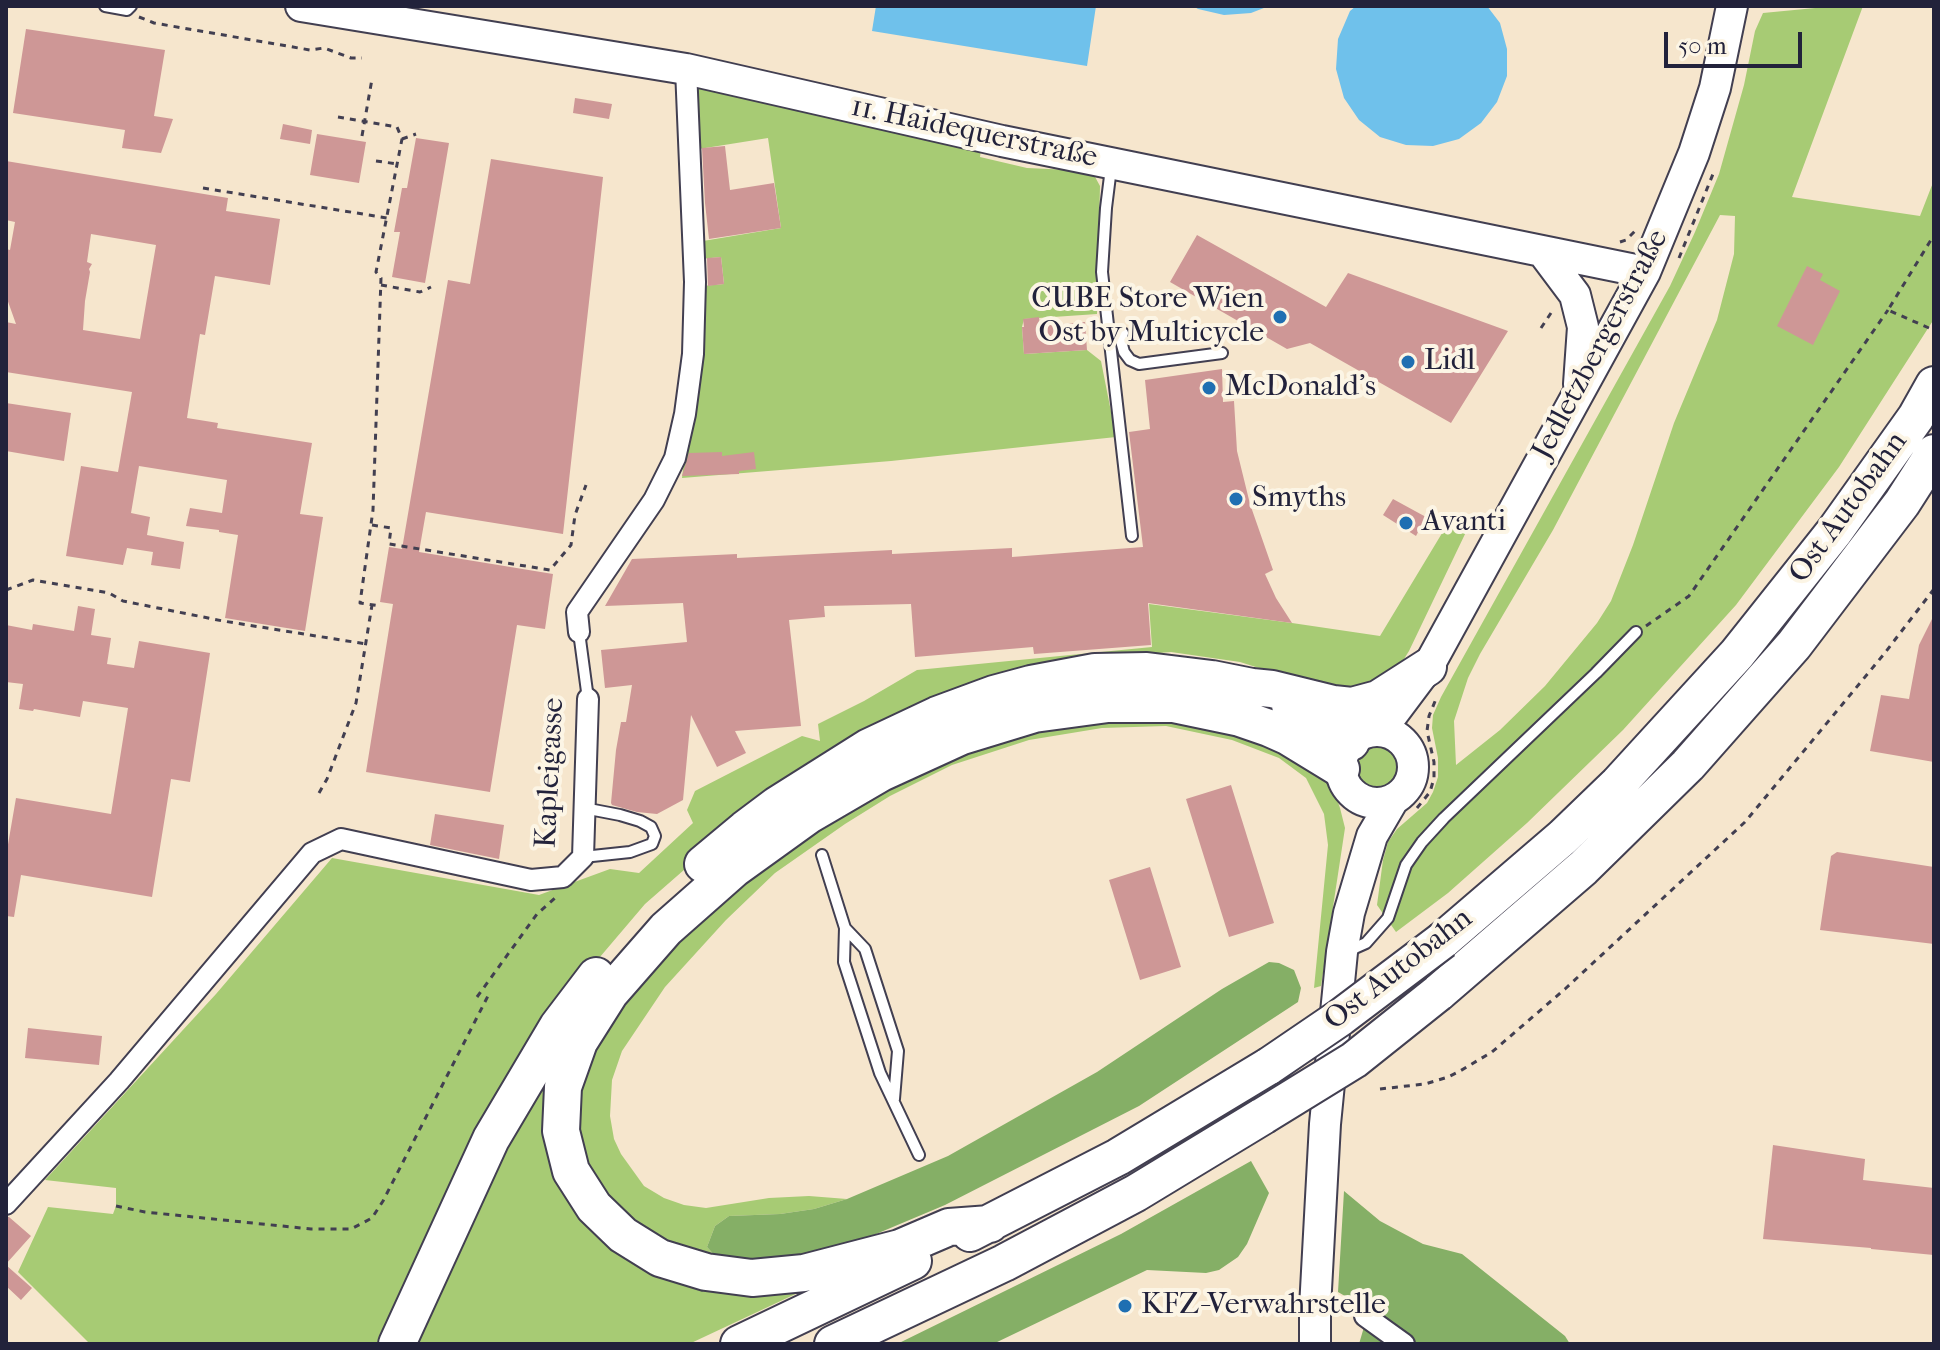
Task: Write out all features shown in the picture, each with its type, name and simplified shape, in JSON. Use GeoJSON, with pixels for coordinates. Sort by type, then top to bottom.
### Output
{"type":"FeatureCollection","features":[{"type":"Feature","properties":{"kind":"highway","name":"Ost Autobahn"},"geometry":{"type":"LineString","coordinates":[[739,1344],[990,1224],[1118,1157],[1269,1066],[1341,1017],[1443,940],[1563,837],[1618,784],[1737,654],[1834,532],[1916,417],[1934,385]]}},
{"type":"Feature","properties":{"kind":"highway","name":"Ost Autobahn"},"geometry":{"type":"LineString","coordinates":[[833,1344],[1004,1263],[1110,1207],[1354,1060],[1438,993],[1583,868],[1688,765],[1794,645],[1902,503],[1934,453]]}},
{"type":"Feature","properties":{"kind":"highway"},"geometry":{"type":"LineString","coordinates":[[397,1344],[491,1139],[558,1026],[595,977],[652,912],[745,829],[828,772],[869,747],[937,715],[994,694],[1059,677],[1121,670],[1177,673],[1352,706],[1434,678]]}},
{"type":"Feature","properties":{"kind":"highway"},"geometry":{"type":"LineString","coordinates":[[1252,687],[1288,704],[1356,759]]}},
{"type":"Feature","properties":{"kind":"highway"},"geometry":{"type":"LineString","coordinates":[[990,1224],[949,1227],[900,1248],[804,1273],[752,1278],[706,1272],[660,1258],[623,1235],[594,1207],[571,1171],[561,1131],[563,1087],[579,1042],[610,993],[666,929],[734,869],[809,815],[881,773],[962,736],[1034,714],[1108,704],[1173,704],[1240,718],[1308,747],[1356,759]]}},
{"type":"Feature","properties":{"kind":"main road","name":"11. Haidequerstraße"},"geometry":{"type":"LineString","coordinates":[[301,6],[686,69],[1002,141],[1645,272]]}},
{"type":"Feature","properties":{"kind":"main road","name":"Jedletzbergerstraße"},"geometry":{"type":"LineString","coordinates":[[1401,807],[1403,793],[1413,772],[1409,748],[1423,697],[1579,392],[1645,272],[1707,114],[1732,6]]}},
{"type":"Feature","properties":{"kind":"main road"},"geometry":{"type":"LineString","coordinates":[[1542,251],[1575,295],[1583,327],[1579,392]]}},
{"type":"Feature","properties":{"kind":"main road","name":"Jedletzbergerstraße"},"geometry":{"type":"LineString","coordinates":[[1356,759],[1389,719],[1434,678]]}},
{"type":"Feature","properties":{"kind":"main road"},"geometry":{"type":"LineString","coordinates":[[1356,759],[1396,735],[1409,748]]}},
{"type":"Feature","properties":{"kind":"main road"},"geometry":{"type":"LineString","coordinates":[[1349,913],[1356,759]]}},
{"type":"Feature","properties":{"kind":"main road"},"geometry":{"type":"LineString","coordinates":[[1356,759],[1362,800],[1401,807]]}},
{"type":"Feature","properties":{"kind":"main road"},"geometry":{"type":"LineString","coordinates":[[1315,1344],[1325,1124],[1342,952],[1349,913],[1372,836],[1401,807]]}},
{"type":"Feature","properties":{"kind":"street","name":"Kapleigasse"},"geometry":{"type":"LineString","coordinates":[[579,632],[577,612],[654,500],[675,458],[685,414],[693,354],[695,282],[686,69]]}},
{"type":"Feature","properties":{"kind":"street","name":"Kapleigasse"},"geometry":{"type":"LineString","coordinates":[[6,1204],[119,1081],[312,853],[341,839],[531,880],[563,877],[583,857],[588,699]]}},
{"type":"Feature","properties":{"kind":"street"},"geometry":{"type":"LineString","coordinates":[[1365,1316],[1404,1344]]}},
{"type":"Feature","properties":{"kind":"lane"},"geometry":{"type":"LineString","coordinates":[[105,6],[129,8]]}},
{"type":"Feature","properties":{"kind":"lane"},"geometry":{"type":"LineString","coordinates":[[1112,162],[1102,272],[1132,536]]}},
{"type":"Feature","properties":{"kind":"lane"},"geometry":{"type":"LineString","coordinates":[[1123,333],[1121,341],[1124,352],[1130,360],[1139,364],[1222,353]]}},
{"type":"Feature","properties":{"kind":"lane","name":"Kapleigasse"},"geometry":{"type":"LineString","coordinates":[[579,632],[588,699]]}},
{"type":"Feature","properties":{"kind":"lane"},"geometry":{"type":"LineString","coordinates":[[1342,952],[1366,943],[1388,918],[1406,865],[1436,826],[1636,632]]}},
{"type":"Feature","properties":{"kind":"lane"},"geometry":{"type":"LineString","coordinates":[[583,857],[630,852],[652,844],[655,836],[651,827],[640,821],[594,810],[584,813]]}},
{"type":"Feature","properties":{"kind":"lane"},"geometry":{"type":"LineString","coordinates":[[822,855],[845,928],[844,962],[880,1073],[919,1155]]}},
{"type":"Feature","properties":{"kind":"lane"},"geometry":{"type":"LineString","coordinates":[[845,928],[865,949],[898,1051],[894,1101]]}},
{"type":"Feature","properties":{"kind":"path"},"geometry":{"type":"LineString","coordinates":[[129,8],[138,17],[154,23],[310,50],[324,48],[351,58],[362,58]]}},
{"type":"Feature","properties":{"kind":"path"},"geometry":{"type":"LineString","coordinates":[[362,136],[372,79]]}},
{"type":"Feature","properties":{"kind":"path"},"geometry":{"type":"LineString","coordinates":[[338,117],[397,127],[402,139],[376,272],[381,278],[381,285],[372,525],[360,603],[380,606]]}},
{"type":"Feature","properties":{"kind":"path"},"geometry":{"type":"LineString","coordinates":[[402,139],[416,134]]}},
{"type":"Feature","properties":{"kind":"path"},"geometry":{"type":"LineString","coordinates":[[376,161],[398,164]]}},
{"type":"Feature","properties":{"kind":"path"},"geometry":{"type":"LineString","coordinates":[[1679,257],[1718,161]]}},
{"type":"Feature","properties":{"kind":"path"},"geometry":{"type":"LineString","coordinates":[[203,188],[387,218]]}},
{"type":"Feature","properties":{"kind":"path"},"geometry":{"type":"LineString","coordinates":[[1636,632],[1689,596],[1888,310],[1934,235]]}},
{"type":"Feature","properties":{"kind":"path"},"geometry":{"type":"LineString","coordinates":[[381,285],[420,292],[431,287]]}},
{"type":"Feature","properties":{"kind":"path"},"geometry":{"type":"LineString","coordinates":[[1888,310],[1929,328]]}},
{"type":"Feature","properties":{"kind":"path"},"geometry":{"type":"LineString","coordinates":[[372,525],[391,528],[389,544],[550,570],[571,545],[575,515],[586,485]]}},
{"type":"Feature","properties":{"kind":"path"},"geometry":{"type":"LineString","coordinates":[[6,590],[33,580],[109,593],[123,601],[223,621],[366,644]]}},
{"type":"Feature","properties":{"kind":"path"},"geometry":{"type":"LineString","coordinates":[[1380,1089],[1425,1084],[1460,1071],[1492,1052],[1565,989],[1745,822],[1934,589]]}},
{"type":"Feature","properties":{"kind":"path"},"geometry":{"type":"LineString","coordinates":[[319,793],[356,703],[372,605]]}},
{"type":"Feature","properties":{"kind":"path"},"geometry":{"type":"LineString","coordinates":[[1401,807],[1423,803],[1434,778],[1427,731],[1434,678]]}},
{"type":"Feature","properties":{"kind":"path"},"geometry":{"type":"LineString","coordinates":[[477,997],[537,914],[565,889],[563,877]]}},
{"type":"Feature","properties":{"kind":"path"},"geometry":{"type":"LineString","coordinates":[[116,1206],[145,1212],[311,1229],[351,1229],[372,1218],[490,992]]}},
{"type":"Feature","properties":{"kind":"green space"},"geometry":{"type":"Polygon","coordinates":[[[1863,6],[1792,197],[1920,216],[1934,180],[1934,319],[1839,467],[1736,605],[1623,730],[1527,823],[1448,893],[1396,932],[1377,905],[1383,860],[1388,842],[1397,829],[1427,803],[1433,792],[1438,777],[1438,758],[1432,728],[1433,715],[1670,286],[1719,174],[1744,85],[1755,31],[1763,13],[1863,6]],[[1720,215],[1553,530],[1480,654],[1468,678],[1454,721],[1456,765],[1500,730],[1545,686],[1597,623],[1611,601],[1674,423],[1717,320],[1734,254],[1735,216],[1720,215]]]}},
{"type":"Feature","properties":{"kind":"green space"},"geometry":{"type":"Polygon","coordinates":[[[700,87],[981,150],[980,157],[1027,168],[1071,170],[1094,175],[1100,186],[1097,314],[1024,319],[1024,354],[1087,350],[1101,361],[1116,437],[891,461],[682,478],[702,286],[724,284],[721,257],[701,259],[703,241],[781,228],[768,138],[699,149],[693,97],[700,87]]]}},
{"type":"Feature","properties":{"kind":"green space"},"geometry":{"type":"Polygon","coordinates":[[[1453,515],[1464,522],[1466,532],[1409,651],[1389,683],[1338,693],[1240,662],[1171,652],[1096,658],[724,835],[645,904],[594,964],[389,1344],[90,1344],[18,1272],[48,1207],[113,1214],[116,1188],[45,1180],[216,994],[332,858],[539,895],[610,869],[639,873],[693,823],[687,810],[695,791],[802,736],[820,741],[818,724],[917,670],[1152,647],[1149,604],[1380,636],[1453,515]]]}},
{"type":"Feature","properties":{"kind":"green space"},"geometry":{"type":"Polygon","coordinates":[[[1121,678],[1194,684],[1243,697],[1281,710],[1329,738],[1323,750],[1289,729],[1243,709],[1160,693],[1058,700],[997,714],[961,727],[843,783],[779,825],[715,873],[622,968],[576,1033],[556,1080],[553,1110],[557,1149],[571,1186],[591,1218],[627,1251],[705,1280],[750,1287],[783,1284],[835,1272],[836,1275],[689,1344],[406,1344],[495,1151],[544,1063],[616,965],[652,923],[691,885],[735,846],[804,795],[914,733],[1022,693],[1055,685],[1121,678]]]}},
{"type":"Feature","properties":{"kind":"green space"},"geometry":{"type":"Polygon","coordinates":[[[1099,711],[1259,730],[1323,771],[1333,788],[1345,828],[1321,986],[1314,988],[1328,845],[1324,814],[1306,778],[1279,758],[1232,740],[1166,726],[1102,728],[1029,740],[952,765],[890,796],[775,873],[726,920],[665,987],[622,1051],[612,1080],[610,1116],[614,1139],[621,1154],[644,1186],[664,1198],[706,1208],[769,1198],[809,1196],[847,1199],[814,1209],[780,1214],[729,1216],[715,1226],[707,1247],[716,1257],[656,1240],[615,1209],[591,1176],[577,1140],[574,1097],[591,1044],[634,981],[778,845],[935,757],[1099,711]]]}},
{"type":"Feature","properties":{"kind":"green space"},"geometry":{"type":"Polygon","coordinates":[[[1380,746],[1395,753],[1402,768],[1395,783],[1380,790],[1365,783],[1358,768],[1365,753],[1380,746]]]}},
{"type":"Feature","properties":{"kind":"green space"},"geometry":{"type":"Polygon","coordinates":[[[1269,962],[1294,970],[1301,988],[1298,1002],[1139,1106],[945,1205],[869,1237],[811,1255],[757,1261],[716,1257],[707,1247],[715,1226],[729,1216],[814,1209],[847,1199],[948,1156],[1097,1072],[1222,989],[1269,962]]]}},
{"type":"Feature","properties":{"kind":"green space"},"geometry":{"type":"Polygon","coordinates":[[[1251,1161],[1269,1193],[1247,1244],[1238,1257],[1219,1270],[1206,1273],[1147,1270],[993,1344],[897,1344],[1121,1234],[1251,1161]]]}},
{"type":"Feature","properties":{"kind":"green space"},"geometry":{"type":"Polygon","coordinates":[[[1344,1191],[1380,1221],[1423,1244],[1462,1254],[1565,1336],[1570,1344],[1359,1344],[1369,1310],[1338,1292],[1344,1191]]]}},
{"type":"Feature","properties":{"kind":"water"},"geometry":{"type":"Polygon","coordinates":[[[876,6],[1096,6],[1087,66],[872,31],[876,6]]]}},
{"type":"Feature","properties":{"kind":"water"},"geometry":{"type":"Polygon","coordinates":[[[1193,6],[1269,6],[1251,13],[1224,15],[1193,6]]]}},
{"type":"Feature","properties":{"kind":"water"},"geometry":{"type":"Polygon","coordinates":[[[1356,6],[1487,6],[1500,23],[1507,49],[1507,76],[1497,102],[1481,123],[1459,139],[1433,146],[1406,145],[1380,137],[1359,120],[1344,98],[1336,69],[1338,39],[1350,11],[1356,6]]]}},
{"type":"Feature","properties":{"kind":"building"},"geometry":{"type":"Polygon","coordinates":[[[26,29],[165,50],[154,116],[173,119],[161,153],[122,148],[125,130],[13,113],[26,29]]]}},
{"type":"Feature","properties":{"kind":"building"},"geometry":{"type":"Polygon","coordinates":[[[575,98],[612,104],[609,119],[573,113],[575,98]]]}},
{"type":"Feature","properties":{"kind":"building"},"geometry":{"type":"Polygon","coordinates":[[[283,124],[312,130],[310,144],[280,139],[283,124]]]}},
{"type":"Feature","properties":{"kind":"building"},"geometry":{"type":"Polygon","coordinates":[[[317,134],[366,142],[359,183],[310,175],[317,134]]]}},
{"type":"Feature","properties":{"kind":"building"},"geometry":{"type":"Polygon","coordinates":[[[416,138],[449,143],[425,283],[392,277],[400,232],[394,232],[402,188],[407,188],[416,138]]]}},
{"type":"Feature","properties":{"kind":"building"},"geometry":{"type":"Polygon","coordinates":[[[725,146],[730,190],[774,183],[781,228],[709,239],[702,148],[725,146]]]}},
{"type":"Feature","properties":{"kind":"building"},"geometry":{"type":"Polygon","coordinates":[[[491,159],[603,177],[563,534],[426,512],[419,552],[553,574],[545,629],[517,625],[490,792],[366,772],[393,604],[380,602],[389,547],[402,549],[448,280],[470,284],[491,159]]]}},
{"type":"Feature","properties":{"kind":"building"},"geometry":{"type":"Polygon","coordinates":[[[6,161],[228,198],[226,211],[280,219],[270,285],[215,276],[205,335],[200,334],[187,418],[218,423],[217,428],[312,443],[300,514],[323,517],[305,631],[225,618],[238,535],[186,526],[190,508],[222,513],[227,480],[139,466],[131,513],[150,517],[147,535],[184,542],[180,569],[151,565],[153,552],[127,548],[123,565],[66,556],[81,466],[118,472],[132,392],[6,372],[6,322],[16,324],[6,296],[6,249],[10,250],[15,222],[6,220],[6,161]],[[91,234],[87,262],[92,264],[83,330],[140,339],[156,245],[91,234]]]}},
{"type":"Feature","properties":{"kind":"building"},"geometry":{"type":"Polygon","coordinates":[[[1197,235],[1326,307],[1348,273],[1508,331],[1451,423],[1310,343],[1287,349],[1170,282],[1197,235]]]}},
{"type":"Feature","properties":{"kind":"building"},"geometry":{"type":"Polygon","coordinates":[[[721,257],[724,284],[708,286],[707,258],[721,257]]]}},
{"type":"Feature","properties":{"kind":"building"},"geometry":{"type":"Polygon","coordinates":[[[1807,266],[1823,274],[1820,280],[1840,291],[1813,345],[1777,326],[1807,266]]]}},
{"type":"Feature","properties":{"kind":"building"},"geometry":{"type":"Polygon","coordinates":[[[1039,317],[1040,326],[1085,322],[1087,350],[1024,354],[1023,319],[1039,317]]]}},
{"type":"Feature","properties":{"kind":"building"},"geometry":{"type":"Polygon","coordinates":[[[1222,369],[1223,402],[1234,401],[1237,451],[1250,504],[1273,570],[1265,574],[1292,623],[1148,603],[1151,645],[1034,654],[1033,647],[915,657],[911,604],[824,606],[825,617],[789,620],[801,726],[735,731],[746,753],[717,767],[691,715],[683,800],[657,814],[612,805],[616,750],[621,722],[626,722],[632,685],[605,688],[601,650],[687,642],[683,603],[605,606],[632,559],[737,554],[737,558],[892,550],[892,554],[1012,548],[1012,557],[1143,547],[1129,432],[1150,429],[1145,380],[1222,369]]]}},
{"type":"Feature","properties":{"kind":"building"},"geometry":{"type":"Polygon","coordinates":[[[6,403],[71,413],[64,461],[6,451],[6,403]]]}},
{"type":"Feature","properties":{"kind":"building"},"geometry":{"type":"Polygon","coordinates":[[[722,452],[722,456],[754,452],[756,469],[739,471],[739,474],[682,476],[689,453],[722,452]]]}},
{"type":"Feature","properties":{"kind":"building"},"geometry":{"type":"Polygon","coordinates":[[[1393,499],[1426,517],[1416,536],[1383,515],[1393,499]]]}},
{"type":"Feature","properties":{"kind":"building"},"geometry":{"type":"Polygon","coordinates":[[[78,606],[95,609],[91,635],[111,638],[107,664],[134,668],[139,641],[210,653],[190,782],[171,779],[152,897],[21,875],[14,917],[6,916],[6,856],[16,798],[111,814],[128,708],[83,701],[80,717],[19,709],[23,684],[6,682],[6,625],[32,630],[33,624],[74,631],[78,606]]]}},
{"type":"Feature","properties":{"kind":"building"},"geometry":{"type":"Polygon","coordinates":[[[1934,615],[1934,762],[1870,751],[1881,695],[1909,699],[1919,645],[1934,615]]]}},
{"type":"Feature","properties":{"kind":"building"},"geometry":{"type":"Polygon","coordinates":[[[1231,785],[1274,923],[1229,937],[1186,799],[1231,785]]]}},
{"type":"Feature","properties":{"kind":"building"},"geometry":{"type":"Polygon","coordinates":[[[435,814],[504,825],[499,859],[430,845],[435,814]]]}},
{"type":"Feature","properties":{"kind":"building"},"geometry":{"type":"Polygon","coordinates":[[[1837,852],[1934,867],[1934,944],[1820,930],[1831,856],[1837,852]]]}},
{"type":"Feature","properties":{"kind":"building"},"geometry":{"type":"Polygon","coordinates":[[[1150,867],[1181,967],[1140,980],[1109,880],[1150,867]]]}},
{"type":"Feature","properties":{"kind":"building"},"geometry":{"type":"Polygon","coordinates":[[[28,1028],[102,1036],[99,1065],[25,1058],[28,1028]]]}},
{"type":"Feature","properties":{"kind":"building"},"geometry":{"type":"Polygon","coordinates":[[[1773,1145],[1865,1159],[1863,1180],[1934,1188],[1934,1255],[1763,1239],[1773,1145]]]}},
{"type":"Feature","properties":{"kind":"building"},"geometry":{"type":"Polygon","coordinates":[[[6,1217],[31,1236],[6,1264],[6,1217]]]}},
{"type":"Feature","properties":{"kind":"building"},"geometry":{"type":"Polygon","coordinates":[[[6,1265],[32,1288],[21,1300],[6,1286],[6,1265]]]}},
{"type":"Feature","properties":{"kind":"place","name":"CUBE Store Wien Ost by Multicycle"},"geometry":{"type":"Point","coordinates":[1280,317]}},
{"type":"Feature","properties":{"kind":"place","name":"Lidl"},"geometry":{"type":"Point","coordinates":[1408,362]}},
{"type":"Feature","properties":{"kind":"place","name":"McDonald's"},"geometry":{"type":"Point","coordinates":[1209,388]}},
{"type":"Feature","properties":{"kind":"place","name":"Smyths"},"geometry":{"type":"Point","coordinates":[1236,499]}},
{"type":"Feature","properties":{"kind":"place","name":"Avanti"},"geometry":{"type":"Point","coordinates":[1406,523]}},
{"type":"Feature","properties":{"kind":"place","name":"KFZ-Verwahrstelle"},"geometry":{"type":"Point","coordinates":[1125,1306]}}]}
